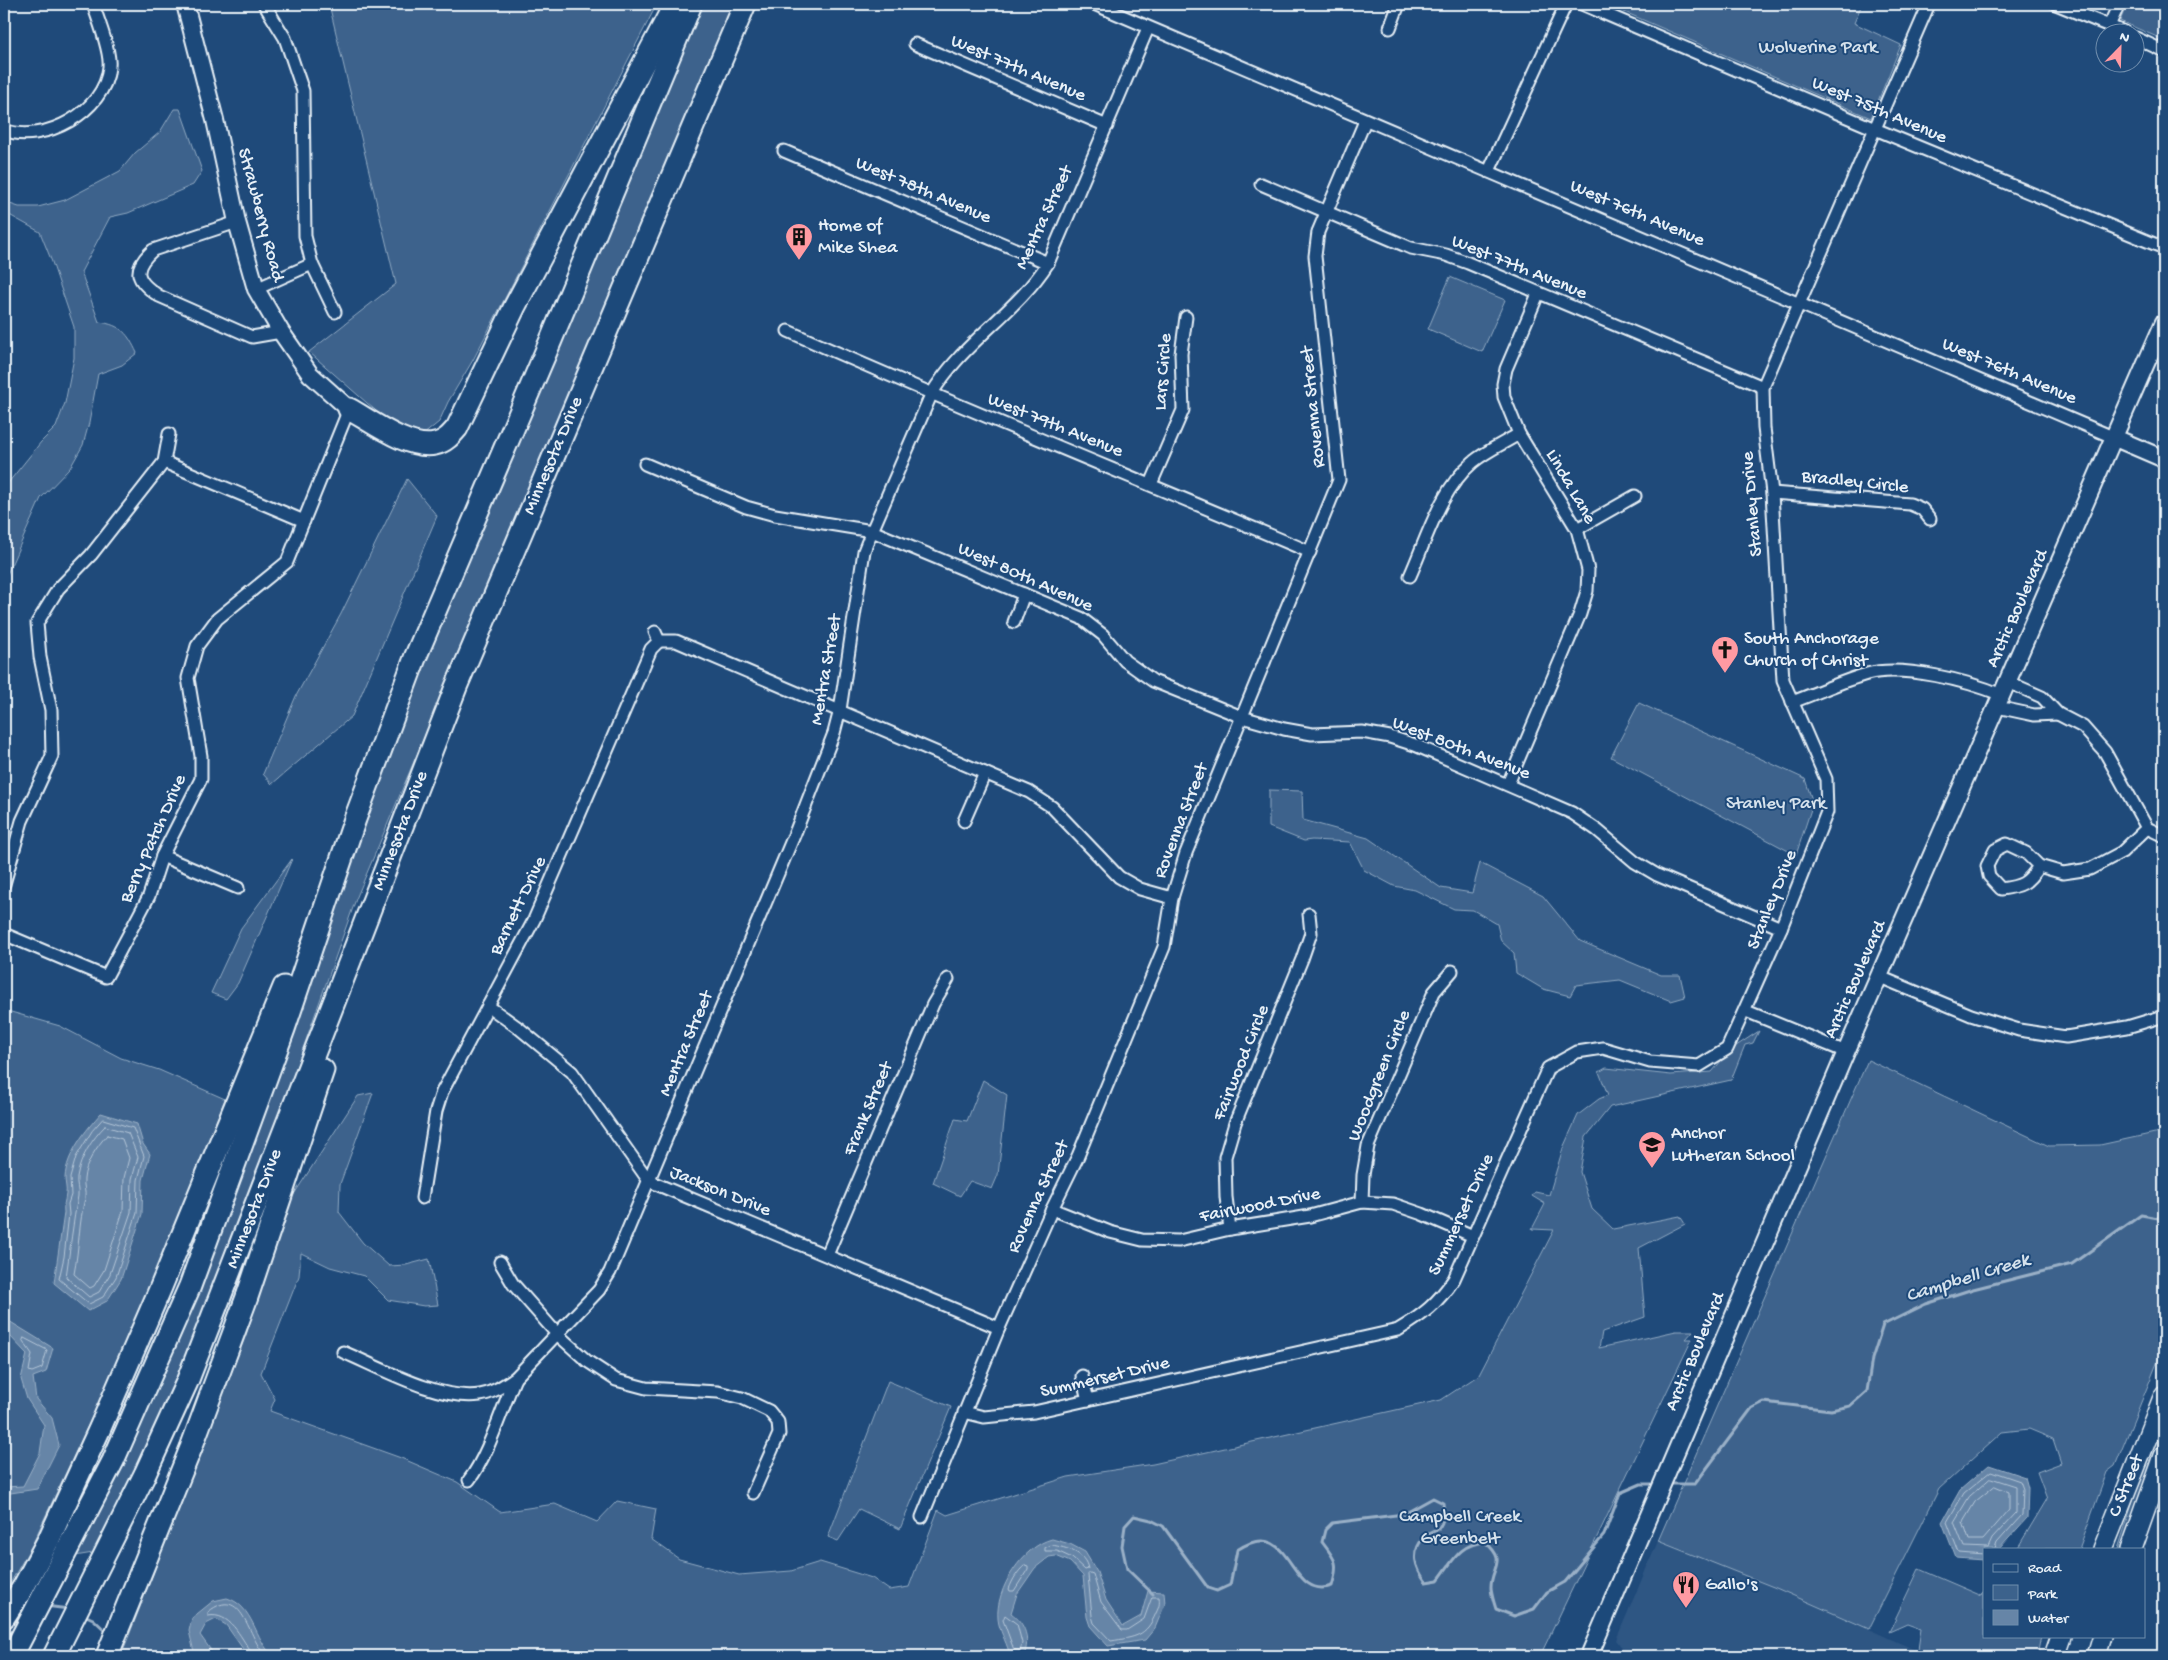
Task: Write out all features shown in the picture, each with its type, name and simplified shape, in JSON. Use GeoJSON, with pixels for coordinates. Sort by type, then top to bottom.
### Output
{"type":"FeatureCollection","features":[{"type":"Feature","properties":{"kind":"highway"},"geometry":{"type":"LineString","coordinates":[[349,409],[401,438],[418,444],[434,444],[447,439],[457,428],[515,306],[675,4]]}},
{"type":"Feature","properties":{"kind":"highway","name":"Minnesota Drive"},"geometry":{"type":"LineString","coordinates":[[16,1648],[113,1461],[190,1286],[284,1029],[355,819],[416,658],[691,4]]}},
{"type":"Feature","properties":{"kind":"highway","name":"Minnesota Drive"},"geometry":{"type":"LineString","coordinates":[[55,1654],[100,1566],[187,1382],[456,687],[745,4]]}},
{"type":"Feature","properties":{"kind":"highway"},"geometry":{"type":"LineString","coordinates":[[106,1656],[191,1448],[246,1297],[370,931],[407,814]]}},
{"type":"Feature","properties":{"kind":"highway"},"geometry":{"type":"LineString","coordinates":[[4,1617],[24,1586],[49,1539],[161,1287],[355,819]]}},
{"type":"Feature","properties":{"kind":"main road","name":"Strawberry Road"},"geometry":{"type":"LineString","coordinates":[[185,4],[215,120],[237,222],[256,289],[281,332],[310,374],[349,409]]}},
{"type":"Feature","properties":{"kind":"main road","name":"Arctic Boulevard"},"geometry":{"type":"LineString","coordinates":[[1589,1656],[1846,1052],[2164,322]]}},
{"type":"Feature","properties":{"kind":"main road","name":"West 76th Avenue"},"geometry":{"type":"LineString","coordinates":[[2115,438],[2164,460]]}},
{"type":"Feature","properties":{"kind":"main road","name":"C Street"},"geometry":{"type":"LineString","coordinates":[[2103,1548],[2164,1395]]}},
{"type":"Feature","properties":{"kind":"main road","name":"C Street"},"geometry":{"type":"LineString","coordinates":[[2131,1548],[2164,1456]]}},
{"type":"Feature","properties":{"kind":"main road"},"geometry":{"type":"LineString","coordinates":[[1600,1656],[1601,1628]]}},
{"type":"Feature","properties":{"kind":"main road"},"geometry":{"type":"LineString","coordinates":[[2054,1656],[2060,1638]]}},
{"type":"Feature","properties":{"kind":"main road"},"geometry":{"type":"LineString","coordinates":[[2065,1656],[2070,1638]]}},
{"type":"Feature","properties":{"kind":"main road"},"geometry":{"type":"LineString","coordinates":[[2096,1656],[2101,1638]]}},
{"type":"Feature","properties":{"kind":"street"},"geometry":{"type":"LineString","coordinates":[[4,130],[15,134],[36,134],[73,120],[91,105],[104,84],[109,67],[103,33],[93,4]]}},
{"type":"Feature","properties":{"kind":"street"},"geometry":{"type":"LineString","coordinates":[[264,4],[285,38],[303,91],[305,236],[312,264],[335,312]]}},
{"type":"Feature","properties":{"kind":"street","name":"West 76th Avenue"},"geometry":{"type":"LineString","coordinates":[[1094,4],[1365,121],[2115,438]]}},
{"type":"Feature","properties":{"kind":"street"},"geometry":{"type":"LineString","coordinates":[[1390,28],[1399,4]]}},
{"type":"Feature","properties":{"kind":"street"},"geometry":{"type":"LineString","coordinates":[[1489,172],[1566,4]]}},
{"type":"Feature","properties":{"kind":"street","name":"West 75th Avenue"},"geometry":{"type":"LineString","coordinates":[[1582,4],[1874,129],[2164,248]]}},
{"type":"Feature","properties":{"kind":"street","name":"Stanley Drive"},"geometry":{"type":"LineString","coordinates":[[1746,1011],[1827,812],[1826,779],[1783,680],[1772,493],[1764,428],[1763,387],[1929,4]]}},
{"type":"Feature","properties":{"kind":"street"},"geometry":{"type":"LineString","coordinates":[[2056,4],[2100,22]]}},
{"type":"Feature","properties":{"kind":"street"},"geometry":{"type":"LineString","coordinates":[[2112,22],[2119,4]]}},
{"type":"Feature","properties":{"kind":"street","name":"Mentra Street"},"geometry":{"type":"LineString","coordinates":[[515,1378],[599,1290],[610,1272],[795,833],[834,733],[840,710],[864,551],[872,531],[931,395],[942,376],[957,358],[1022,298],[1036,282],[1048,263],[1148,28]]}},
{"type":"Feature","properties":{"kind":"street"},"geometry":{"type":"LineString","coordinates":[[2146,43],[2164,51]]}},
{"type":"Feature","properties":{"kind":"street","name":"West 77th Avenue"},"geometry":{"type":"LineString","coordinates":[[915,44],[1106,126]]}},
{"type":"Feature","properties":{"kind":"street","name":"Rovenna Street"},"geometry":{"type":"LineString","coordinates":[[922,1517],[999,1328],[1052,1208],[1078,1156],[1164,947],[1172,898],[1186,852],[1339,480],[1315,256],[1318,232],[1365,121]]}},
{"type":"Feature","properties":{"kind":"street","name":"West 78th Avenue"},"geometry":{"type":"LineString","coordinates":[[784,151],[1048,263]]}},
{"type":"Feature","properties":{"kind":"street","name":"West 77th Avenue"},"geometry":{"type":"LineString","coordinates":[[1261,184],[1411,248],[1446,255],[1468,263],[1763,387]]}},
{"type":"Feature","properties":{"kind":"street"},"geometry":{"type":"LineString","coordinates":[[237,222],[153,250],[145,257],[138,269],[139,279],[146,288],[159,296],[252,337],[281,332]]}},
{"type":"Feature","properties":{"kind":"street"},"geometry":{"type":"LineString","coordinates":[[256,289],[312,264]]}},
{"type":"Feature","properties":{"kind":"street","name":"Linda Lane"},"geometry":{"type":"LineString","coordinates":[[1508,784],[1580,614],[1587,591],[1588,570],[1577,529],[1519,434],[1504,396],[1503,384],[1506,369],[1538,294]]}},
{"type":"Feature","properties":{"kind":"street","name":"Lars Circle"},"geometry":{"type":"LineString","coordinates":[[1151,484],[1183,410],[1181,354],[1186,316]]}},
{"type":"Feature","properties":{"kind":"street","name":"West 79th Avenue"},"geometry":{"type":"LineString","coordinates":[[788,332],[931,395],[1151,484],[1310,552]]}},
{"type":"Feature","properties":{"kind":"street","name":"Berry Patch Drive"},"geometry":{"type":"LineString","coordinates":[[4,934],[106,977],[149,896],[162,856],[202,779],[201,756],[188,678],[197,646],[217,619],[287,562],[349,409]]}},
{"type":"Feature","properties":{"kind":"street"},"geometry":{"type":"LineString","coordinates":[[4,884],[22,821],[52,756],[51,710],[40,657],[37,623],[58,589],[91,555],[164,462],[169,434]]}},
{"type":"Feature","properties":{"kind":"street"},"geometry":{"type":"LineString","coordinates":[[1410,576],[1446,496],[1460,474],[1474,461],[1519,434]]}},
{"type":"Feature","properties":{"kind":"street"},"geometry":{"type":"LineString","coordinates":[[164,462],[304,521]]}},
{"type":"Feature","properties":{"kind":"street","name":"West 80th Avenue"},"geometry":{"type":"LineString","coordinates":[[645,464],[746,507],[774,515],[872,531],[1081,618],[1103,635],[1125,661],[1153,681],[1242,717],[1284,730],[1312,734],[1362,732],[1390,737],[1416,746],[1572,813],[1597,830],[1635,862],[1657,875],[1781,928]]}},
{"type":"Feature","properties":{"kind":"street","name":"Bradley Circle"},"geometry":{"type":"LineString","coordinates":[[1772,493],[1910,504],[1922,510],[1930,519]]}},
{"type":"Feature","properties":{"kind":"street"},"geometry":{"type":"LineString","coordinates":[[1577,529],[1636,496]]}},
{"type":"Feature","properties":{"kind":"street"},"geometry":{"type":"LineString","coordinates":[[1014,622],[1024,594]]}},
{"type":"Feature","properties":{"kind":"street","name":"Barnett Drive"},"geometry":{"type":"LineString","coordinates":[[422,1198],[436,1111],[442,1092],[534,920],[657,636],[676,642],[840,710]]}},
{"type":"Feature","properties":{"kind":"street"},"geometry":{"type":"LineString","coordinates":[[1792,702],[1868,674],[1897,671],[1981,686],[2002,694],[2034,716],[2058,714]]}},
{"type":"Feature","properties":{"kind":"street"},"geometry":{"type":"LineString","coordinates":[[2002,694],[2042,697],[2058,714],[2084,727],[2105,752],[2147,828],[2164,836]]}},
{"type":"Feature","properties":{"kind":"street"},"geometry":{"type":"LineString","coordinates":[[840,710],[1029,792],[1052,807],[1119,877],[1140,889],[1172,898]]}},
{"type":"Feature","properties":{"kind":"street"},"geometry":{"type":"LineString","coordinates":[[964,821],[985,773]]}},
{"type":"Feature","properties":{"kind":"street"},"geometry":{"type":"LineString","coordinates":[[2039,866],[2029,880],[2018,886],[2001,889],[1989,876],[1987,866],[1995,850],[2007,844],[2026,853],[2039,866],[2063,872],[2090,869],[2122,852],[2147,828]]}},
{"type":"Feature","properties":{"kind":"street"},"geometry":{"type":"LineString","coordinates":[[162,856],[238,888]]}},
{"type":"Feature","properties":{"kind":"street","name":"Fairwood Circle"},"geometry":{"type":"LineString","coordinates":[[1230,1229],[1226,1197],[1225,1157],[1235,1123],[1311,933],[1309,914]]}},
{"type":"Feature","properties":{"kind":"street","name":"Woodgreen Circle"},"geometry":{"type":"LineString","coordinates":[[1362,1202],[1363,1175],[1368,1146],[1434,992],[1452,971]]}},
{"type":"Feature","properties":{"kind":"street"},"geometry":{"type":"LineString","coordinates":[[1880,977],[1981,1018],[2019,1030],[2066,1037],[2127,1027],[2164,1016]]}},
{"type":"Feature","properties":{"kind":"street","name":"Frank Street"},"geometry":{"type":"LineString","coordinates":[[827,1255],[929,1012],[948,979]]}},
{"type":"Feature","properties":{"kind":"street","name":"Jackson Drive"},"geometry":{"type":"LineString","coordinates":[[488,1006],[520,1029],[572,1072],[649,1181],[999,1328]]}},
{"type":"Feature","properties":{"kind":"street"},"geometry":{"type":"LineString","coordinates":[[1746,1011],[1846,1052]]}},
{"type":"Feature","properties":{"kind":"street","name":"Summerset Drive"},"geometry":{"type":"LineString","coordinates":[[964,1412],[984,1417],[1034,1412],[1398,1330],[1423,1315],[1443,1296],[1454,1279],[1548,1068],[1577,1052],[1604,1048],[1650,1062],[1699,1066],[1727,1049],[1746,1011]]}},
{"type":"Feature","properties":{"kind":"street","name":"Fairwood Drive"},"geometry":{"type":"LineString","coordinates":[[1052,1208],[1110,1232],[1142,1240],[1179,1241],[1230,1229],[1310,1216],[1362,1202],[1393,1204],[1473,1236]]}},
{"type":"Feature","properties":{"kind":"street"},"geometry":{"type":"LineString","coordinates":[[500,1262],[513,1284],[558,1334],[587,1361],[616,1380],[646,1388],[718,1392],[742,1398],[769,1411],[782,1420],[779,1434],[753,1493]]}},
{"type":"Feature","properties":{"kind":"street"},"geometry":{"type":"LineString","coordinates":[[343,1352],[437,1392],[481,1395],[499,1388],[515,1378]]}},
{"type":"Feature","properties":{"kind":"street"},"geometry":{"type":"LineString","coordinates":[[1082,1376],[1088,1400]]}},
{"type":"Feature","properties":{"kind":"street"},"geometry":{"type":"LineString","coordinates":[[469,1480],[480,1460],[515,1378]]}},
{"type":"Feature","properties":{"kind":"shaded area"},"geometry":{"type":"Polygon","coordinates":[[[1658,1541],[1765,1583],[1913,1649],[1910,1656],[1629,1656],[1616,1640],[1658,1541]]]}},
{"type":"Feature","properties":{"kind":"green space"},"geometry":{"type":"Polygon","coordinates":[[[329,4],[657,4],[473,360],[448,402],[439,422],[423,435],[392,425],[309,352],[396,284],[329,4]]]}},
{"type":"Feature","properties":{"kind":"green space"},"geometry":{"type":"Polygon","coordinates":[[[702,4],[733,4],[356,899],[278,1119],[166,1410],[93,1553],[75,1556],[319,954],[424,661],[702,4]]]}},
{"type":"Feature","properties":{"kind":"green space","name":"Wolverine Park"},"geometry":{"type":"Polygon","coordinates":[[[1606,4],[1862,4],[1854,23],[1901,45],[1871,118],[1606,4]]]}},
{"type":"Feature","properties":{"kind":"green space"},"geometry":{"type":"Polygon","coordinates":[[[2127,4],[2164,4],[2164,40],[2146,32],[2146,22],[2120,21],[2127,4]]]}},
{"type":"Feature","properties":{"kind":"green space"},"geometry":{"type":"Polygon","coordinates":[[[174,109],[180,109],[202,171],[193,185],[128,213],[110,217],[81,272],[99,322],[119,328],[127,336],[137,353],[122,365],[98,374],[83,445],[70,468],[41,498],[4,581],[4,488],[41,442],[56,427],[65,403],[74,358],[74,327],[40,232],[4,212],[4,202],[19,207],[38,207],[65,200],[120,171],[135,153],[160,132],[174,109]]]}},
{"type":"Feature","properties":{"kind":"green space"},"geometry":{"type":"Polygon","coordinates":[[[1450,277],[1505,300],[1482,352],[1428,329],[1450,277]]]}},
{"type":"Feature","properties":{"kind":"green space"},"geometry":{"type":"Polygon","coordinates":[[[407,479],[437,516],[352,716],[272,784],[263,774],[296,696],[341,614],[407,479]]]}},
{"type":"Feature","properties":{"kind":"green space","name":"Stanley Park"},"geometry":{"type":"Polygon","coordinates":[[[1639,703],[1805,779],[1813,803],[1796,855],[1611,757],[1639,703]]]}},
{"type":"Feature","properties":{"kind":"green space"},"geometry":{"type":"Polygon","coordinates":[[[1269,790],[1302,791],[1303,820],[1368,838],[1441,888],[1472,893],[1480,863],[1543,896],[1580,941],[1661,975],[1680,975],[1685,997],[1671,1001],[1620,980],[1576,985],[1570,996],[1543,989],[1516,973],[1514,953],[1501,941],[1497,924],[1473,910],[1454,909],[1415,890],[1394,886],[1364,870],[1350,842],[1304,841],[1269,827],[1269,790]]]}},
{"type":"Feature","properties":{"kind":"green space"},"geometry":{"type":"Polygon","coordinates":[[[292,859],[238,983],[226,999],[211,993],[241,928],[292,859]]]}},
{"type":"Feature","properties":{"kind":"green space"},"geometry":{"type":"Polygon","coordinates":[[[4,1010],[60,1026],[121,1058],[159,1070],[225,1099],[153,1281],[32,1545],[4,1594],[4,1010]]]}},
{"type":"Feature","properties":{"kind":"green space","name":"Campbell Creek Greenbelt"},"geometry":{"type":"Polygon","coordinates":[[[1759,1031],[1753,1043],[1745,1045],[1731,1080],[1610,1107],[1586,1137],[1580,1172],[1592,1209],[1613,1229],[1680,1216],[1685,1224],[1639,1248],[1645,1317],[1602,1332],[1599,1348],[1676,1331],[1693,1331],[1686,1339],[1692,1339],[1540,1656],[121,1656],[246,1335],[287,1205],[358,1096],[373,1093],[340,1184],[339,1212],[363,1243],[389,1266],[406,1265],[429,1259],[438,1305],[424,1306],[388,1300],[364,1276],[330,1267],[301,1253],[299,1276],[261,1373],[275,1399],[270,1411],[401,1458],[457,1482],[500,1512],[555,1504],[597,1522],[617,1501],[656,1509],[651,1539],[679,1559],[739,1575],[791,1571],[820,1562],[872,1578],[889,1590],[909,1587],[938,1510],[947,1515],[1068,1477],[1153,1464],[1441,1400],[1479,1375],[1554,1230],[1532,1229],[1545,1204],[1532,1196],[1535,1192],[1549,1195],[1563,1148],[1578,1115],[1599,1099],[1608,1095],[1599,1072],[1606,1068],[1671,1075],[1712,1072],[1730,1050],[1759,1031]]]}},
{"type":"Feature","properties":{"kind":"green space"},"geometry":{"type":"Polygon","coordinates":[[[1868,1060],[2049,1146],[2100,1145],[2164,1131],[2164,1346],[2115,1466],[2107,1472],[2079,1548],[2018,1548],[2047,1499],[2037,1472],[2061,1463],[2053,1439],[2029,1429],[2002,1432],[1939,1489],[1869,1629],[1776,1588],[1658,1541],[1868,1060]]]}},
{"type":"Feature","properties":{"kind":"green space"},"geometry":{"type":"Polygon","coordinates":[[[983,1080],[1007,1095],[998,1175],[992,1189],[970,1181],[960,1196],[933,1183],[955,1119],[967,1121],[983,1080]]]}},
{"type":"Feature","properties":{"kind":"green space"},"geometry":{"type":"Polygon","coordinates":[[[888,1381],[951,1407],[900,1529],[859,1509],[838,1541],[828,1537],[888,1381]]]}},
{"type":"Feature","properties":{"kind":"green space"},"geometry":{"type":"Polygon","coordinates":[[[2164,1415],[2164,1430],[2121,1548],[2118,1548],[2142,1473],[2164,1415]]]}},
{"type":"Feature","properties":{"kind":"green space"},"geometry":{"type":"Polygon","coordinates":[[[1919,1569],[1982,1596],[1983,1594],[1983,1638],[2041,1638],[2037,1656],[1917,1656],[1921,1629],[1907,1624],[1889,1632],[1919,1569]]]}},
{"type":"Feature","properties":{"kind":"water"},"geometry":{"type":"Polygon","coordinates":[[[101,1113],[137,1124],[143,1144],[150,1154],[143,1180],[142,1214],[121,1279],[107,1301],[88,1311],[54,1283],[64,1213],[66,1169],[78,1143],[101,1113]]]}},
{"type":"Feature","properties":{"kind":"water"},"geometry":{"type":"Polygon","coordinates":[[[4,1318],[53,1348],[46,1372],[33,1377],[36,1399],[52,1418],[59,1445],[37,1489],[4,1494],[4,1487],[23,1486],[40,1453],[44,1425],[27,1399],[21,1379],[27,1354],[8,1334],[4,1335],[4,1318]]]}},
{"type":"Feature","properties":{"kind":"water"},"geometry":{"type":"Polygon","coordinates":[[[1989,1465],[2025,1477],[2028,1488],[2027,1518],[2000,1548],[1983,1548],[1983,1560],[1956,1558],[1942,1522],[1960,1490],[1989,1465]]]}},
{"type":"Feature","properties":{"kind":"water"},"geometry":{"type":"Polygon","coordinates":[[[1052,1539],[1070,1544],[1085,1552],[1097,1572],[1106,1600],[1123,1626],[1141,1616],[1148,1591],[1164,1592],[1165,1604],[1155,1628],[1145,1640],[1108,1646],[1090,1626],[1087,1617],[1083,1576],[1070,1562],[1056,1556],[1049,1557],[1035,1568],[1017,1594],[1011,1613],[1023,1627],[1027,1644],[1024,1656],[1008,1656],[1009,1652],[998,1619],[1001,1595],[1006,1582],[1021,1559],[1041,1543],[1052,1539]]]}},
{"type":"Feature","properties":{"kind":"water"},"geometry":{"type":"Polygon","coordinates":[[[227,1598],[243,1608],[273,1656],[248,1656],[226,1625],[216,1619],[206,1624],[200,1635],[215,1656],[195,1656],[189,1631],[192,1618],[213,1601],[227,1598]]]}},
{"type":"Feature","properties":{"kind":"waterway","name":"Campbell Creek"},"geometry":{"type":"LineString","coordinates":[[1669,1484],[1695,1484],[1752,1408],[1764,1402],[1831,1410],[1850,1406],[1867,1391],[1872,1359],[1883,1325],[1926,1304],[1973,1289],[2072,1264],[2141,1215],[2164,1219]]}},
{"type":"Feature","properties":{"kind":"waterway","name":"Campbell Creek"},"geometry":{"type":"LineString","coordinates":[[1153,1594],[1127,1569],[1122,1546],[1125,1526],[1134,1516],[1151,1520],[1163,1526],[1208,1588],[1217,1591],[1230,1585],[1237,1550],[1255,1542],[1269,1542],[1280,1549],[1306,1582],[1317,1588],[1332,1586],[1334,1578],[1335,1562],[1322,1542],[1325,1530],[1332,1523],[1404,1514],[1433,1498],[1443,1503],[1443,1520],[1438,1529],[1424,1537],[1416,1554],[1419,1571],[1426,1582],[1438,1580],[1463,1550],[1476,1543],[1485,1542],[1492,1549],[1497,1560],[1491,1581],[1496,1609],[1514,1616],[1534,1609],[1547,1592],[1565,1582],[1604,1535],[1620,1493],[1641,1484],[1658,1484]]}},
{"type":"Feature","properties":{"kind":"waterway","name":"Campbell Creek"},"geometry":{"type":"LineString","coordinates":[[45,1606],[69,1609]]}},
{"type":"Feature","properties":{"kind":"waterway","name":"Campbell Creek"},"geometry":{"type":"LineString","coordinates":[[84,1615],[93,1619],[109,1634]]}},
{"type":"Feature","properties":{"kind":"place","name":"Home of Mike Shea"},"geometry":{"type":"Point","coordinates":[799,261]}},
{"type":"Feature","properties":{"kind":"place","name":"South Anchorage Church of Christ"},"geometry":{"type":"Point","coordinates":[1725,674]}},
{"type":"Feature","properties":{"kind":"place","name":"Anchor Lutheran School"},"geometry":{"type":"Point","coordinates":[1652,1169]}},
{"type":"Feature","properties":{"kind":"place","name":"Gallo's"},"geometry":{"type":"Point","coordinates":[1686,1609]}}]}
